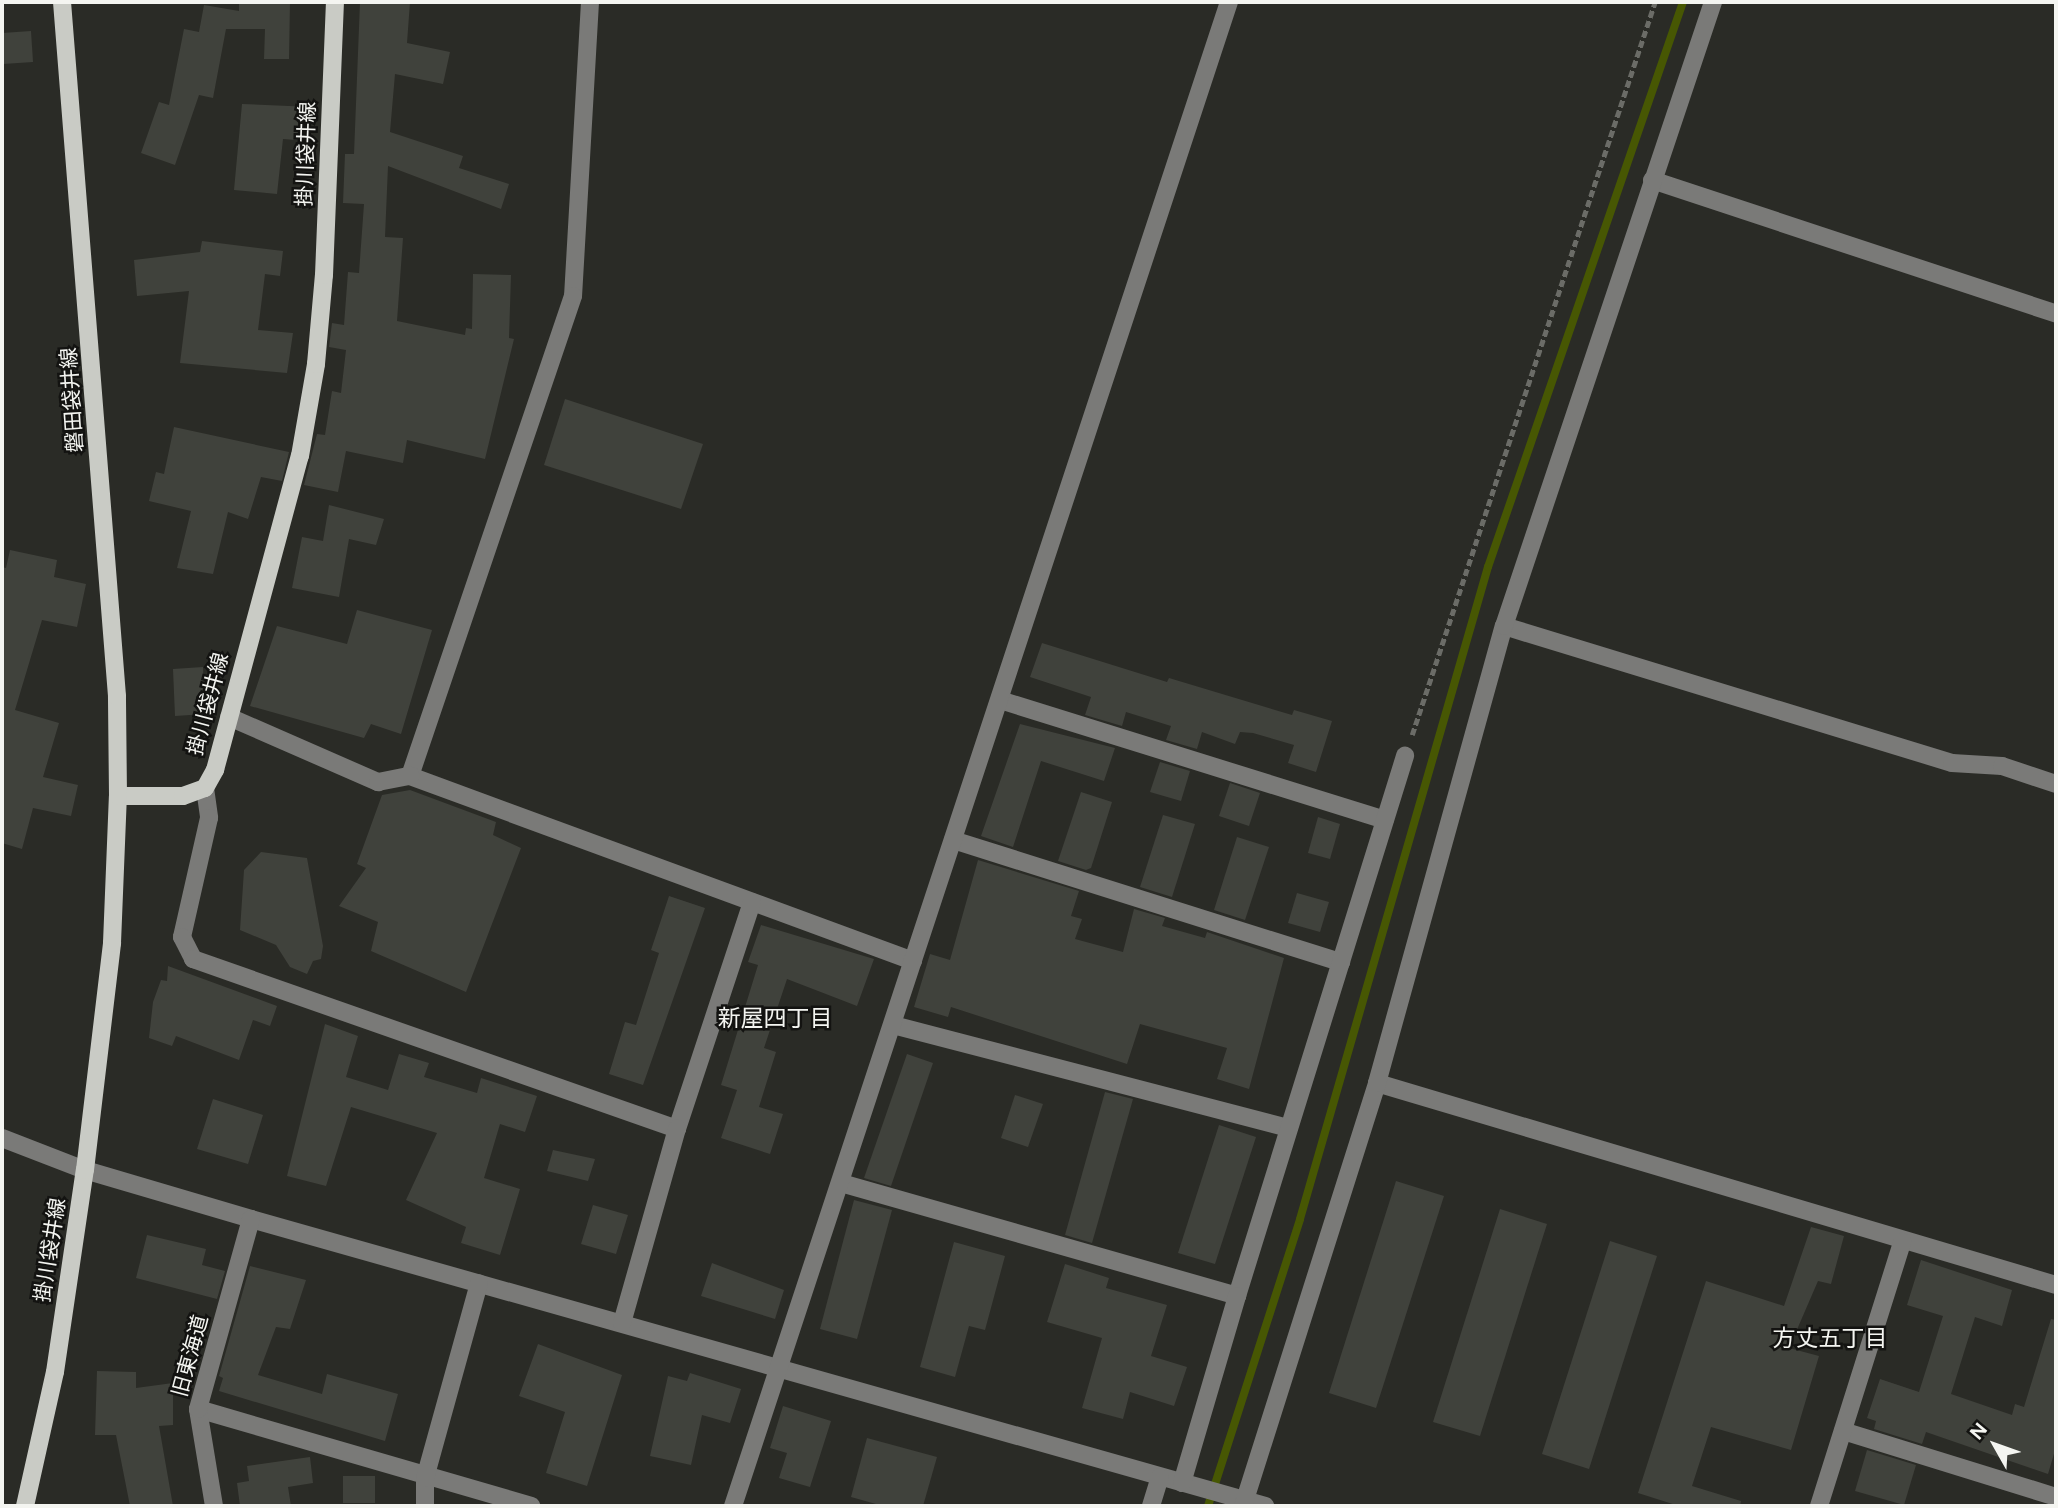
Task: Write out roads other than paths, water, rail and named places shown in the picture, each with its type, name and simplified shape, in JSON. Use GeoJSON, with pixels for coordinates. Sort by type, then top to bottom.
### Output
{"type":"FeatureCollection","features":[{"type":"Feature","properties":{"kind":"main road","name":"磐田袋井線"},"geometry":{"type":"LineString","coordinates":[[62,2],[117,696],[118,796]]}},
{"type":"Feature","properties":{"kind":"main road","name":"掛川袋井線"},"geometry":{"type":"LineString","coordinates":[[25,1506],[55,1372],[85,1170],[112,943],[118,796],[183,796],[205,788],[215,769],[300,456],[316,364],[324,275],[335,2]]}},
{"type":"Feature","properties":{"kind":"street"},"geometry":{"type":"LineString","coordinates":[[410,776],[573,296],[590,2]]}},
{"type":"Feature","properties":{"kind":"street"},"geometry":{"type":"LineString","coordinates":[[733,1506],[1229,2]]}},
{"type":"Feature","properties":{"kind":"street"},"geometry":{"type":"LineString","coordinates":[[1240,1502],[1377,1083],[1504,626],[1713,2]]}},
{"type":"Feature","properties":{"kind":"street"},"geometry":{"type":"LineString","coordinates":[[1652,180],[2056,314]]}},
{"type":"Feature","properties":{"kind":"street"},"geometry":{"type":"LineString","coordinates":[[1504,626],[1952,763],[2002,766],[2056,784]]}},
{"type":"Feature","properties":{"kind":"street"},"geometry":{"type":"LineString","coordinates":[[1000,700],[1385,820]]}},
{"type":"Feature","properties":{"kind":"street"},"geometry":{"type":"LineString","coordinates":[[229,717],[378,782],[410,776],[914,961]]}},
{"type":"Feature","properties":{"kind":"street"},"geometry":{"type":"LineString","coordinates":[[1187,1485],[1237,1296],[1405,756]]}},
{"type":"Feature","properties":{"kind":"street"},"geometry":{"type":"LineString","coordinates":[[205,788],[209,818],[182,937],[193,959],[677,1129]]}},
{"type":"Feature","properties":{"kind":"street"},"geometry":{"type":"LineString","coordinates":[[953,840],[1341,962]]}},
{"type":"Feature","properties":{"kind":"street"},"geometry":{"type":"LineString","coordinates":[[622,1323],[677,1129],[752,902]]}},
{"type":"Feature","properties":{"kind":"street"},"geometry":{"type":"LineString","coordinates":[[892,1025],[1289,1128]]}},
{"type":"Feature","properties":{"kind":"street"},"geometry":{"type":"LineString","coordinates":[[1377,1083],[1902,1242],[2056,1285]]}},
{"type":"Feature","properties":{"kind":"street"},"geometry":{"type":"LineString","coordinates":[[2,1138],[85,1170],[251,1219],[779,1367],[1240,1502],[1265,1506]]}},
{"type":"Feature","properties":{"kind":"street"},"geometry":{"type":"LineString","coordinates":[[841,1183],[1237,1296]]}},
{"type":"Feature","properties":{"kind":"street","name":"旧東海道"},"geometry":{"type":"LineString","coordinates":[[215,1506],[198,1409],[251,1219]]}},
{"type":"Feature","properties":{"kind":"street"},"geometry":{"type":"LineString","coordinates":[[1819,1506],[1902,1242]]}},
{"type":"Feature","properties":{"kind":"street"},"geometry":{"type":"LineString","coordinates":[[425,1506],[425,1478],[479,1283]]}},
{"type":"Feature","properties":{"kind":"street"},"geometry":{"type":"LineString","coordinates":[[198,1409],[425,1478],[531,1506]]}},
{"type":"Feature","properties":{"kind":"street"},"geometry":{"type":"LineString","coordinates":[[1843,1431],[2056,1497]]}},
{"type":"Feature","properties":{"kind":"street"},"geometry":{"type":"LineString","coordinates":[[1151,1506],[1160,1477]]}},
{"type":"Feature","properties":{"kind":"waterway"},"geometry":{"type":"LineString","coordinates":[[1208,1506],[1300,1219],[1488,567],[1683,2]]}},
{"type":"Feature","properties":{"kind":"district","name":"新屋四丁目"},"geometry":{"type":"Point","coordinates":[775,1018]}},
{"type":"Feature","properties":{"kind":"district","name":"方丈五丁目"},"geometry":{"type":"Point","coordinates":[1830,1338]}}]}
